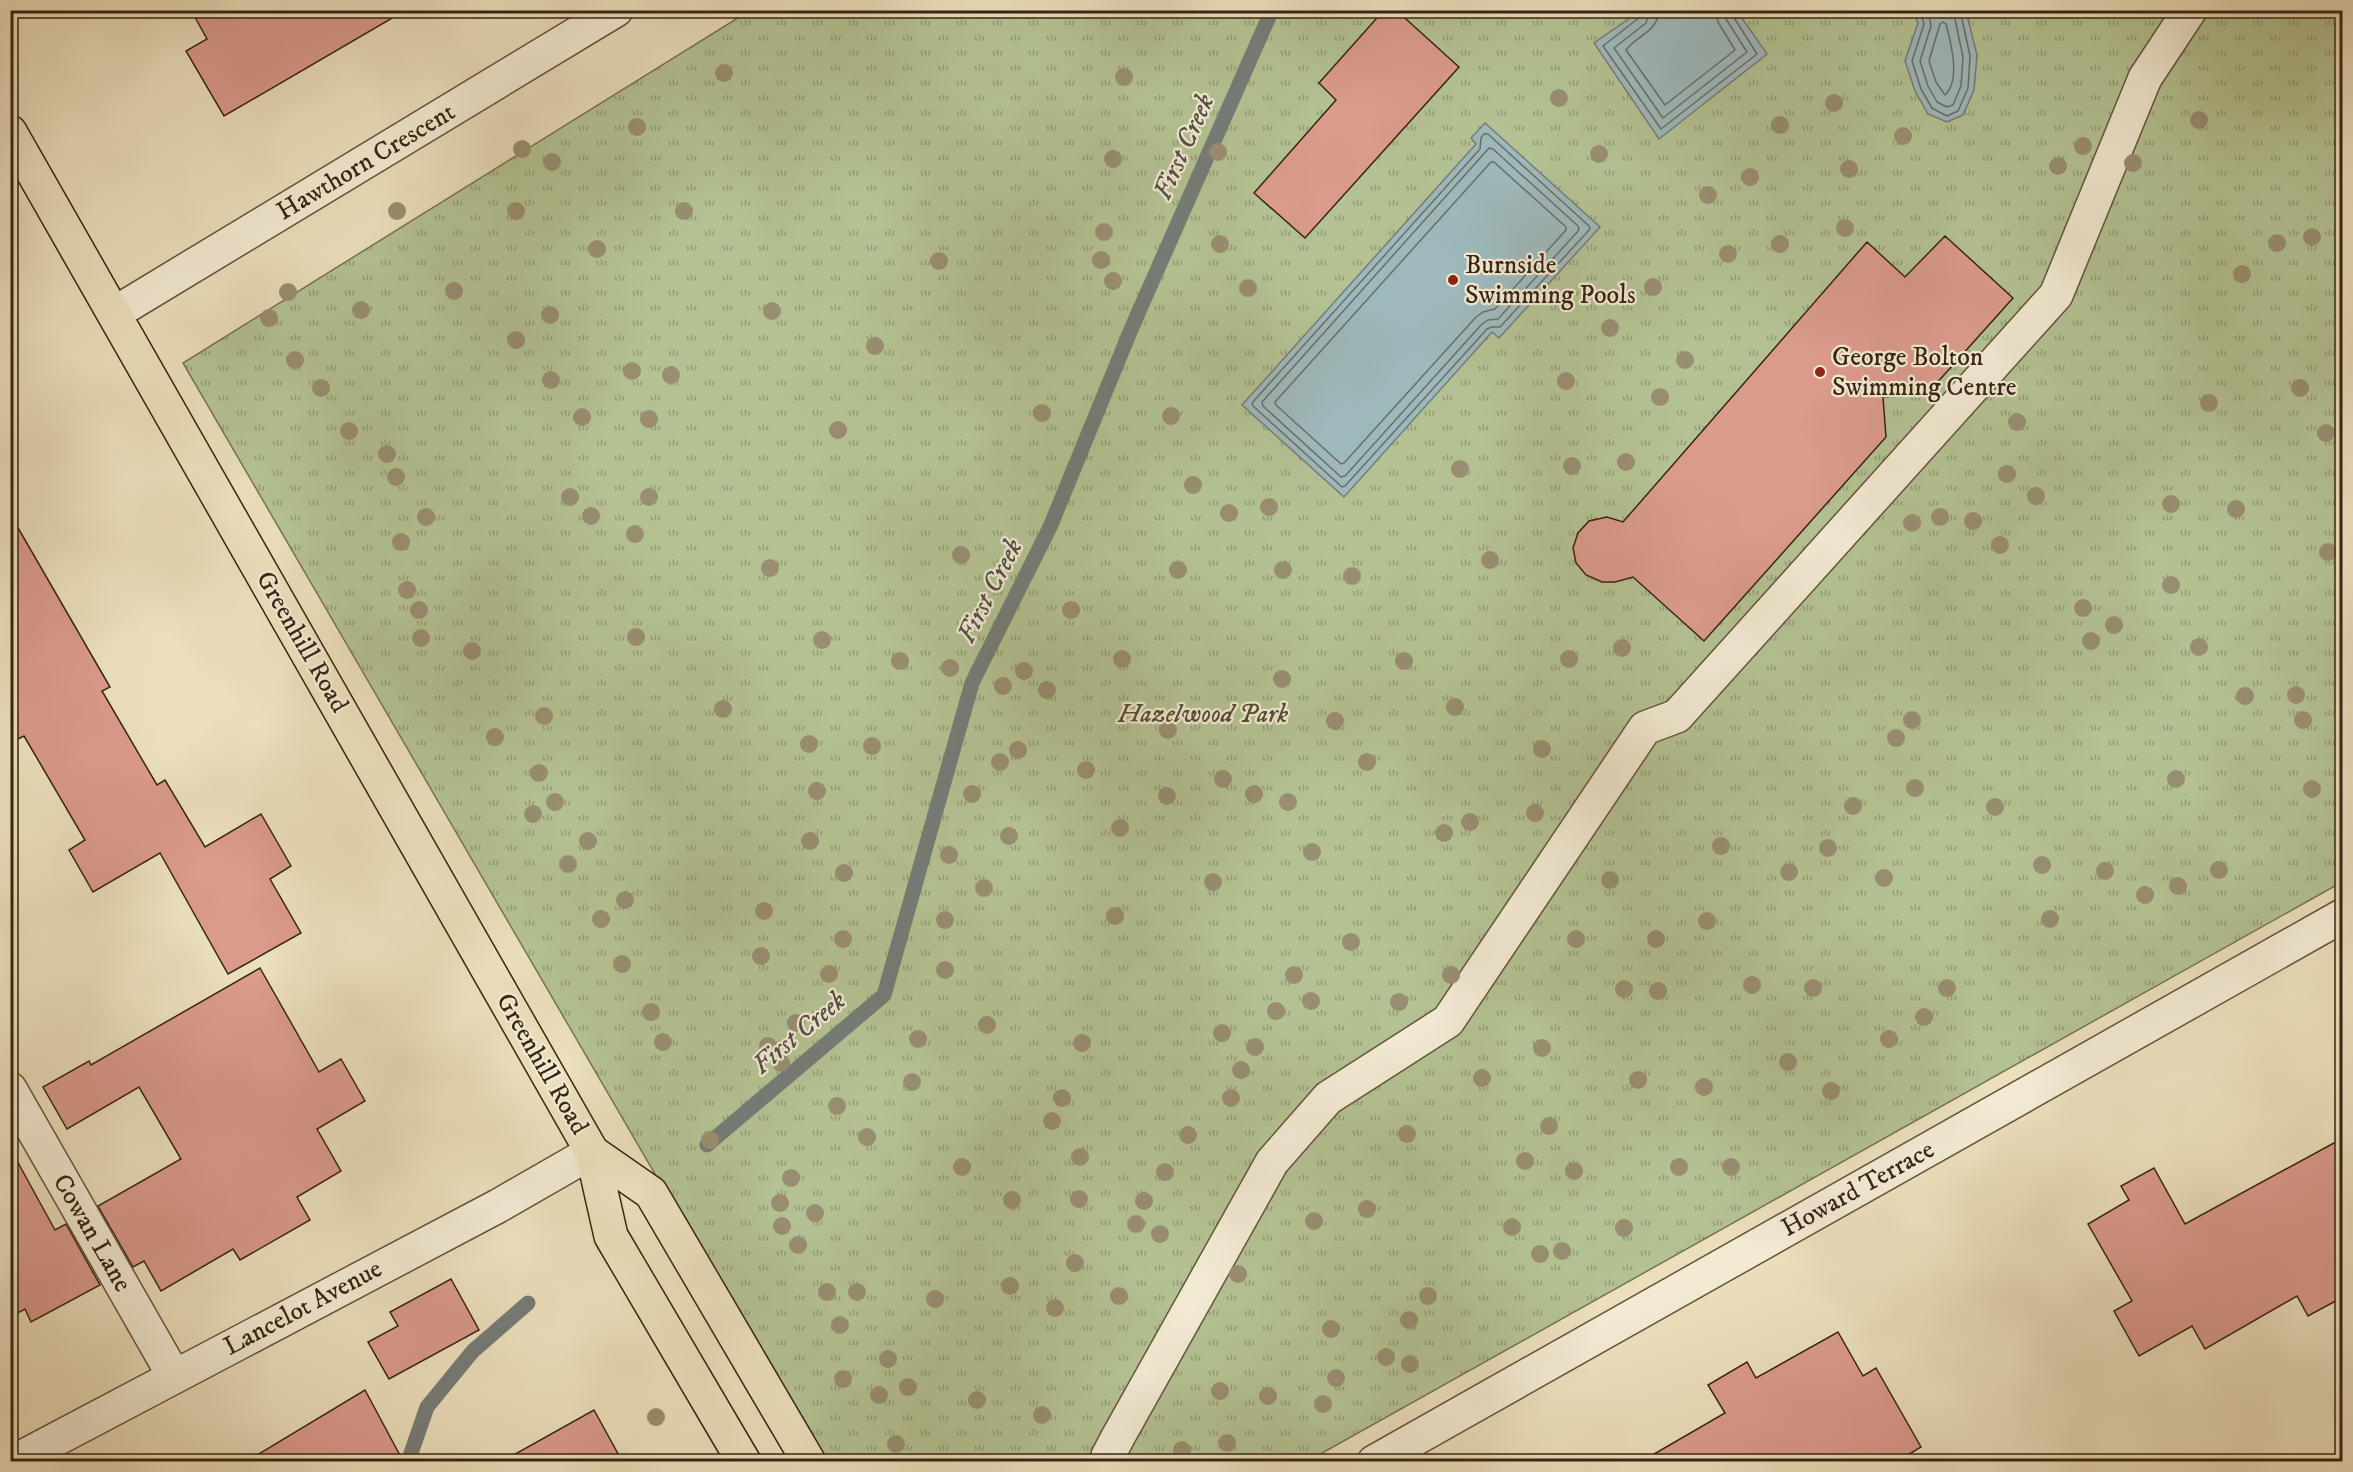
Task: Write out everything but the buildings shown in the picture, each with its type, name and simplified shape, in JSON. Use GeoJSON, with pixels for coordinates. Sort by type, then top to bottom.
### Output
{"type":"FeatureCollection","features":[{"type":"Feature","properties":{"kind":"main road","name":"Greenhill Road"},"geometry":{"type":"LineString","coordinates":[[10,132],[592,1152],[611,1236],[744,1461]]}},
{"type":"Feature","properties":{"kind":"main road","name":"Greenhill Road"},"geometry":{"type":"LineString","coordinates":[[592,1152],[651,1193],[809,1461]]}},
{"type":"Feature","properties":{"kind":"street","name":"Hawthorn Crescent"},"geometry":{"type":"LineString","coordinates":[[115,313],[616,10]]}},
{"type":"Feature","properties":{"kind":"street"},"geometry":{"type":"LineString","coordinates":[[1107,1461],[1118,1437],[1272,1162],[1328,1098],[1448,1021],[1645,728],[1677,716],[2056,294],[2145,78],[2190,10]]}},
{"type":"Feature","properties":{"kind":"street","name":"Howard Terrace"},"geometry":{"type":"LineString","coordinates":[[1374,1461],[2343,916]]}},
{"type":"Feature","properties":{"kind":"street","name":"Cowan Lane"},"geometry":{"type":"LineString","coordinates":[[10,1089],[174,1376]]}},
{"type":"Feature","properties":{"kind":"street","name":"Lancelot Avenue"},"geometry":{"type":"LineString","coordinates":[[13,1461],[498,1206],[592,1152]]}},
{"type":"Feature","properties":{"kind":"green space","name":"Hazelwood Park"},"geometry":{"type":"Polygon","coordinates":[[[749,11],[2342,11],[2342,882],[1308,1461],[822,1461],[183,363],[749,11]]]}},
{"type":"Feature","properties":{"kind":"water"},"geometry":{"type":"Polygon","coordinates":[[[1640,11],[1737,11],[1767,54],[1659,139],[1594,43],[1640,11]]]}},
{"type":"Feature","properties":{"kind":"water"},"geometry":{"type":"Polygon","coordinates":[[[1913,11],[1966,11],[1977,55],[1974,90],[1963,115],[1947,122],[1928,114],[1915,91],[1905,61],[1918,23],[1913,11]]]}},
{"type":"Feature","properties":{"kind":"water","name":"Burnside Swimming Pools"},"geometry":{"type":"Polygon","coordinates":[[[1485,123],[1600,227],[1499,338],[1492,332],[1344,497],[1242,405],[1476,144],[1471,138],[1485,123]]]}},
{"type":"Feature","properties":{"kind":"waterway","name":"First Creek"},"geometry":{"type":"LineString","coordinates":[[707,1145],[884,995],[972,683],[1050,527],[1132,327],[1272,10]]}},
{"type":"Feature","properties":{"kind":"waterway","name":"First Creek"},"geometry":{"type":"LineString","coordinates":[[408,1462],[427,1407],[473,1351],[528,1303]]}},
{"type":"Feature","properties":{"kind":"place","name":"Burnside Swimming Pools"},"geometry":{"type":"Point","coordinates":[1453,280]}},
{"type":"Feature","properties":{"kind":"place","name":"George Bolton Swimming Centre"},"geometry":{"type":"Point","coordinates":[1820,372]}}]}
